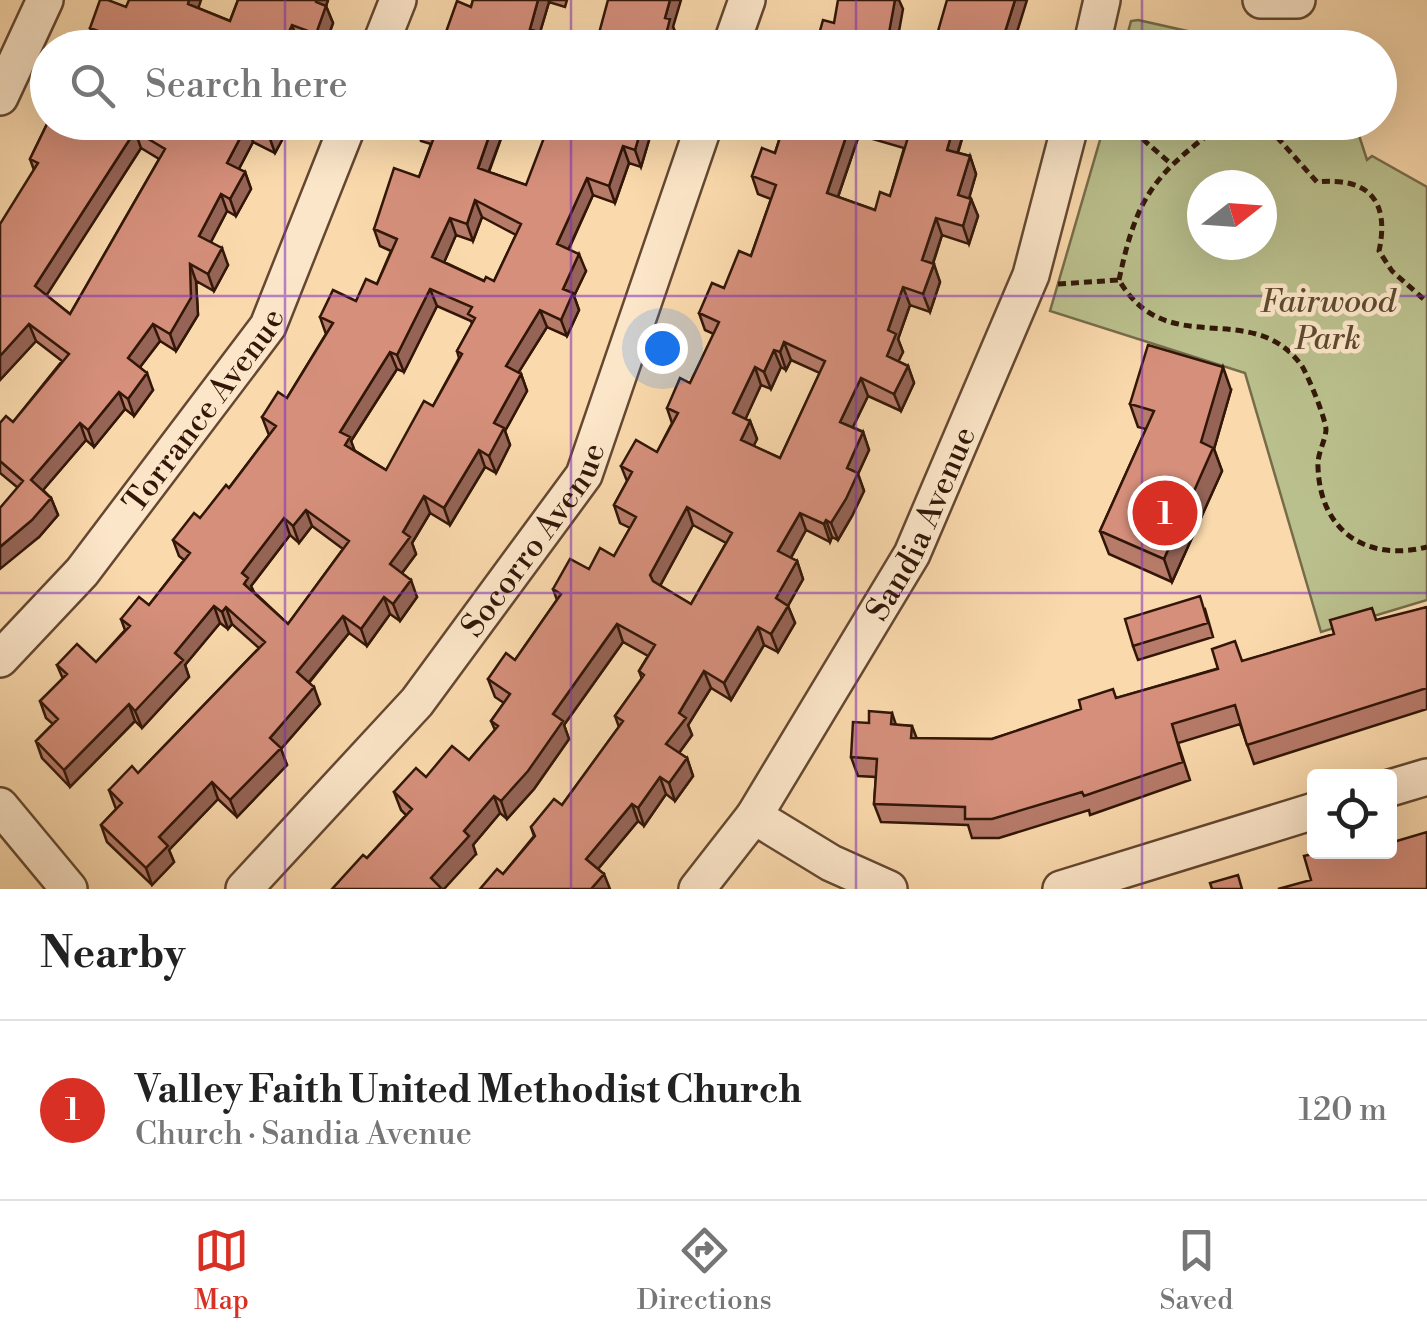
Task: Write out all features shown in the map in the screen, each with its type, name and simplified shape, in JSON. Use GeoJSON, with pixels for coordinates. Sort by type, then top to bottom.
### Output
{"type":"FeatureCollection","features":[{"type":"Feature","properties":{"kind":"street"},"geometry":{"type":"LineString","coordinates":[[31,30],[45,0]]}},
{"type":"Feature","properties":{"kind":"street"},"geometry":{"type":"LineString","coordinates":[[386,30],[398,0]]}},
{"type":"Feature","properties":{"kind":"street"},"geometry":{"type":"LineString","coordinates":[[736,30],[747,0]]}},
{"type":"Feature","properties":{"kind":"street"},"geometry":{"type":"LineString","coordinates":[[1094,30],[1102,0]]}},
{"type":"Feature","properties":{"kind":"street"},"geometry":{"type":"LineString","coordinates":[[1261,0],[1298,0]]}},
{"type":"Feature","properties":{"kind":"street"},"geometry":{"type":"LineString","coordinates":[[0,97],[30,32]]}},
{"type":"Feature","properties":{"kind":"street","name":"Torrance Avenue"},"geometry":{"type":"LineString","coordinates":[[0,659],[82,572],[268,326],[342,140]]}},
{"type":"Feature","properties":{"kind":"street","name":"Socorro Avenue"},"geometry":{"type":"LineString","coordinates":[[244,889],[417,702],[584,475],[698,140]]}},
{"type":"Feature","properties":{"kind":"street","name":"Sandia Avenue"},"geometry":{"type":"LineString","coordinates":[[697,889],[754,816],[912,554],[1031,275],[1066,140]]}},
{"type":"Feature","properties":{"kind":"street"},"geometry":{"type":"LineString","coordinates":[[1397,786],[1427,776]]}},
{"type":"Feature","properties":{"kind":"street"},"geometry":{"type":"LineString","coordinates":[[0,806],[69,889]]}},
{"type":"Feature","properties":{"kind":"street"},"geometry":{"type":"LineString","coordinates":[[1061,889],[1307,813]]}},
{"type":"Feature","properties":{"kind":"street"},"geometry":{"type":"LineString","coordinates":[[754,816],[831,864],[889,889]]}},
{"type":"Feature","properties":{"kind":"path"},"geometry":{"type":"LineString","coordinates":[[1144,140],[1170,163]]}},
{"type":"Feature","properties":{"kind":"path"},"geometry":{"type":"LineString","coordinates":[[1119,280],[1136,218],[1170,163],[1201,140]]}},
{"type":"Feature","properties":{"kind":"path"},"geometry":{"type":"LineString","coordinates":[[1280,140],[1317,182],[1350,182],[1373,196],[1383,222],[1379,250],[1392,271],[1427,302]]}},
{"type":"Feature","properties":{"kind":"path"},"geometry":{"type":"LineString","coordinates":[[1054,284],[1119,280]]}},
{"type":"Feature","properties":{"kind":"path"},"geometry":{"type":"LineString","coordinates":[[1119,280],[1138,307],[1164,324],[1252,332],[1292,355],[1310,384],[1326,430],[1318,469],[1333,518],[1364,548],[1397,552],[1427,547]]}},
{"type":"Feature","properties":{"kind":"green space"},"geometry":{"type":"Polygon","coordinates":[[[1138,20],[1183,30],[1129,30],[1131,21],[1138,20]]]}},
{"type":"Feature","properties":{"kind":"green space","name":"Fairwood Park"},"geometry":{"type":"Polygon","coordinates":[[[1100,140],[1361,140],[1367,160],[1372,156],[1427,187],[1427,600],[1321,632],[1245,373],[1050,311],[1100,140]]]}},
{"type":"Feature","properties":{"kind":"building"},"geometry":{"type":"Polygon","coordinates":[[[100,0],[126,7],[129,0],[189,0],[188,4],[230,21],[238,0],[316,0],[326,6],[317,30],[292,25],[290,30],[90,28],[100,0]]]}},
{"type":"Feature","properties":{"kind":"building"},"geometry":{"type":"Polygon","coordinates":[[[473,0],[538,0],[532,30],[447,30],[457,1],[471,7],[473,0]]]}},
{"type":"Feature","properties":{"kind":"building"},"geometry":{"type":"Polygon","coordinates":[[[608,0],[670,0],[665,18],[670,19],[667,30],[600,30],[608,0]]]}},
{"type":"Feature","properties":{"kind":"building"},"geometry":{"type":"Polygon","coordinates":[[[838,0],[895,0],[890,30],[820,30],[823,20],[834,23],[838,0]]]}},
{"type":"Feature","properties":{"kind":"building"},"geometry":{"type":"Polygon","coordinates":[[[947,0],[1015,0],[1006,30],[938,30],[947,0]]]}},
{"type":"Feature","properties":{"kind":"building"},"geometry":{"type":"Polygon","coordinates":[[[39,140],[129,140],[35,286],[70,314],[165,149],[150,140],[239,140],[227,163],[245,172],[230,199],[221,194],[199,236],[222,248],[208,274],[190,264],[191,298],[170,334],[153,324],[128,358],[147,373],[128,399],[119,392],[88,430],[80,423],[31,480],[51,498],[0,547],[0,508],[23,481],[0,461],[0,423],[6,416],[13,422],[69,354],[29,324],[0,356],[0,224],[38,163],[30,159],[39,140]]]}},
{"type":"Feature","properties":{"kind":"building"},"geometry":{"type":"Polygon","coordinates":[[[433,140],[488,140],[478,168],[526,185],[543,140],[638,140],[635,150],[623,146],[609,186],[587,178],[557,244],[579,254],[563,289],[573,293],[561,320],[540,310],[506,366],[521,374],[494,423],[504,428],[489,456],[479,450],[444,508],[424,496],[403,532],[410,537],[390,564],[411,580],[393,604],[384,597],[361,629],[343,616],[297,672],[314,687],[270,738],[281,748],[230,800],[212,782],[159,837],[168,846],[146,868],[101,825],[122,803],[109,790],[132,766],[138,773],[265,642],[226,607],[222,612],[214,606],[175,653],[183,660],[135,711],[129,704],[64,770],[36,741],[58,719],[40,701],[67,674],[57,665],[77,644],[96,662],[130,626],[121,619],[139,597],[149,605],[190,553],[173,540],[194,513],[200,518],[226,485],[229,488],[276,426],[262,417],[278,392],[287,398],[333,323],[320,317],[333,290],[356,301],[366,279],[377,284],[397,239],[374,229],[394,168],[419,177],[433,140]],[[475,200],[467,224],[450,218],[432,257],[484,281],[486,277],[494,281],[521,224],[475,200]],[[430,289],[397,355],[390,352],[340,432],[350,437],[345,445],[386,470],[424,401],[433,406],[462,354],[457,351],[475,318],[468,314],[472,307],[430,289]],[[306,510],[293,526],[284,518],[242,573],[248,578],[244,584],[288,624],[349,541],[306,510]]]}},
{"type":"Feature","properties":{"kind":"building"},"geometry":{"type":"Polygon","coordinates":[[[779,140],[845,140],[827,193],[875,210],[880,192],[890,196],[907,140],[950,140],[947,150],[970,156],[958,195],[971,199],[963,226],[936,218],[922,260],[934,264],[923,294],[903,287],[888,330],[896,334],[887,356],[908,366],[894,394],[861,378],[840,422],[863,432],[847,468],[858,473],[846,499],[831,523],[826,520],[824,524],[800,513],[778,551],[797,561],[776,598],[788,606],[771,634],[758,627],[724,683],[704,671],[679,713],[686,718],[666,744],[687,758],[669,783],[660,777],[638,808],[632,804],[586,859],[604,874],[591,889],[480,889],[497,869],[503,874],[535,836],[531,827],[554,799],[562,805],[623,721],[615,716],[644,675],[639,671],[655,645],[617,624],[553,714],[563,721],[528,771],[501,801],[494,796],[464,831],[469,836],[431,878],[442,889],[332,889],[412,809],[394,792],[416,768],[426,777],[452,746],[469,760],[498,726],[491,721],[510,694],[488,679],[506,653],[515,660],[561,594],[553,589],[570,559],[589,569],[600,548],[614,556],[636,517],[614,505],[632,472],[621,466],[636,440],[657,452],[678,413],[667,408],[680,378],[690,383],[719,322],[699,313],[712,283],[724,288],[739,251],[751,256],[776,185],[752,176],[762,148],[775,153],[779,140]],[[784,342],[780,352],[774,350],[764,372],[755,367],[733,413],[750,421],[741,440],[780,458],[825,361],[784,342]],[[687,507],[650,575],[653,581],[691,604],[732,533],[687,507]]]}},
{"type":"Feature","properties":{"kind":"building"},"geometry":{"type":"Polygon","coordinates":[[[1148,345],[1223,367],[1201,442],[1213,448],[1164,559],[1100,531],[1154,411],[1130,404],[1148,345]]]}},
{"type":"Feature","properties":{"kind":"building"},"geometry":{"type":"Polygon","coordinates":[[[1200,596],[1208,623],[1133,646],[1125,619],[1200,596]]]}},
{"type":"Feature","properties":{"kind":"building"},"geometry":{"type":"Polygon","coordinates":[[[1427,607],[1427,688],[1247,745],[1235,705],[1172,724],[1183,762],[1084,796],[1082,792],[992,819],[965,819],[965,807],[874,804],[877,759],[851,757],[853,722],[869,723],[869,711],[892,713],[891,724],[912,726],[911,738],[992,739],[1081,709],[1079,700],[1113,689],[1116,698],[1218,669],[1212,649],[1235,641],[1242,661],[1334,634],[1330,620],[1372,608],[1376,620],[1427,607]]]}},
{"type":"Feature","properties":{"kind":"building"},"geometry":{"type":"Polygon","coordinates":[[[1427,832],[1427,889],[1278,889],[1311,880],[1304,856],[1397,859],[1397,841],[1427,832]]]}},
{"type":"Feature","properties":{"kind":"building"},"geometry":{"type":"Polygon","coordinates":[[[1238,875],[1242,889],[1212,889],[1210,883],[1238,875]]]}},
{"type":"Feature","properties":{"kind":"place","name":"Valley Faith United Methodist Church"},"geometry":{"type":"Point","coordinates":[1165,513]}}]}
